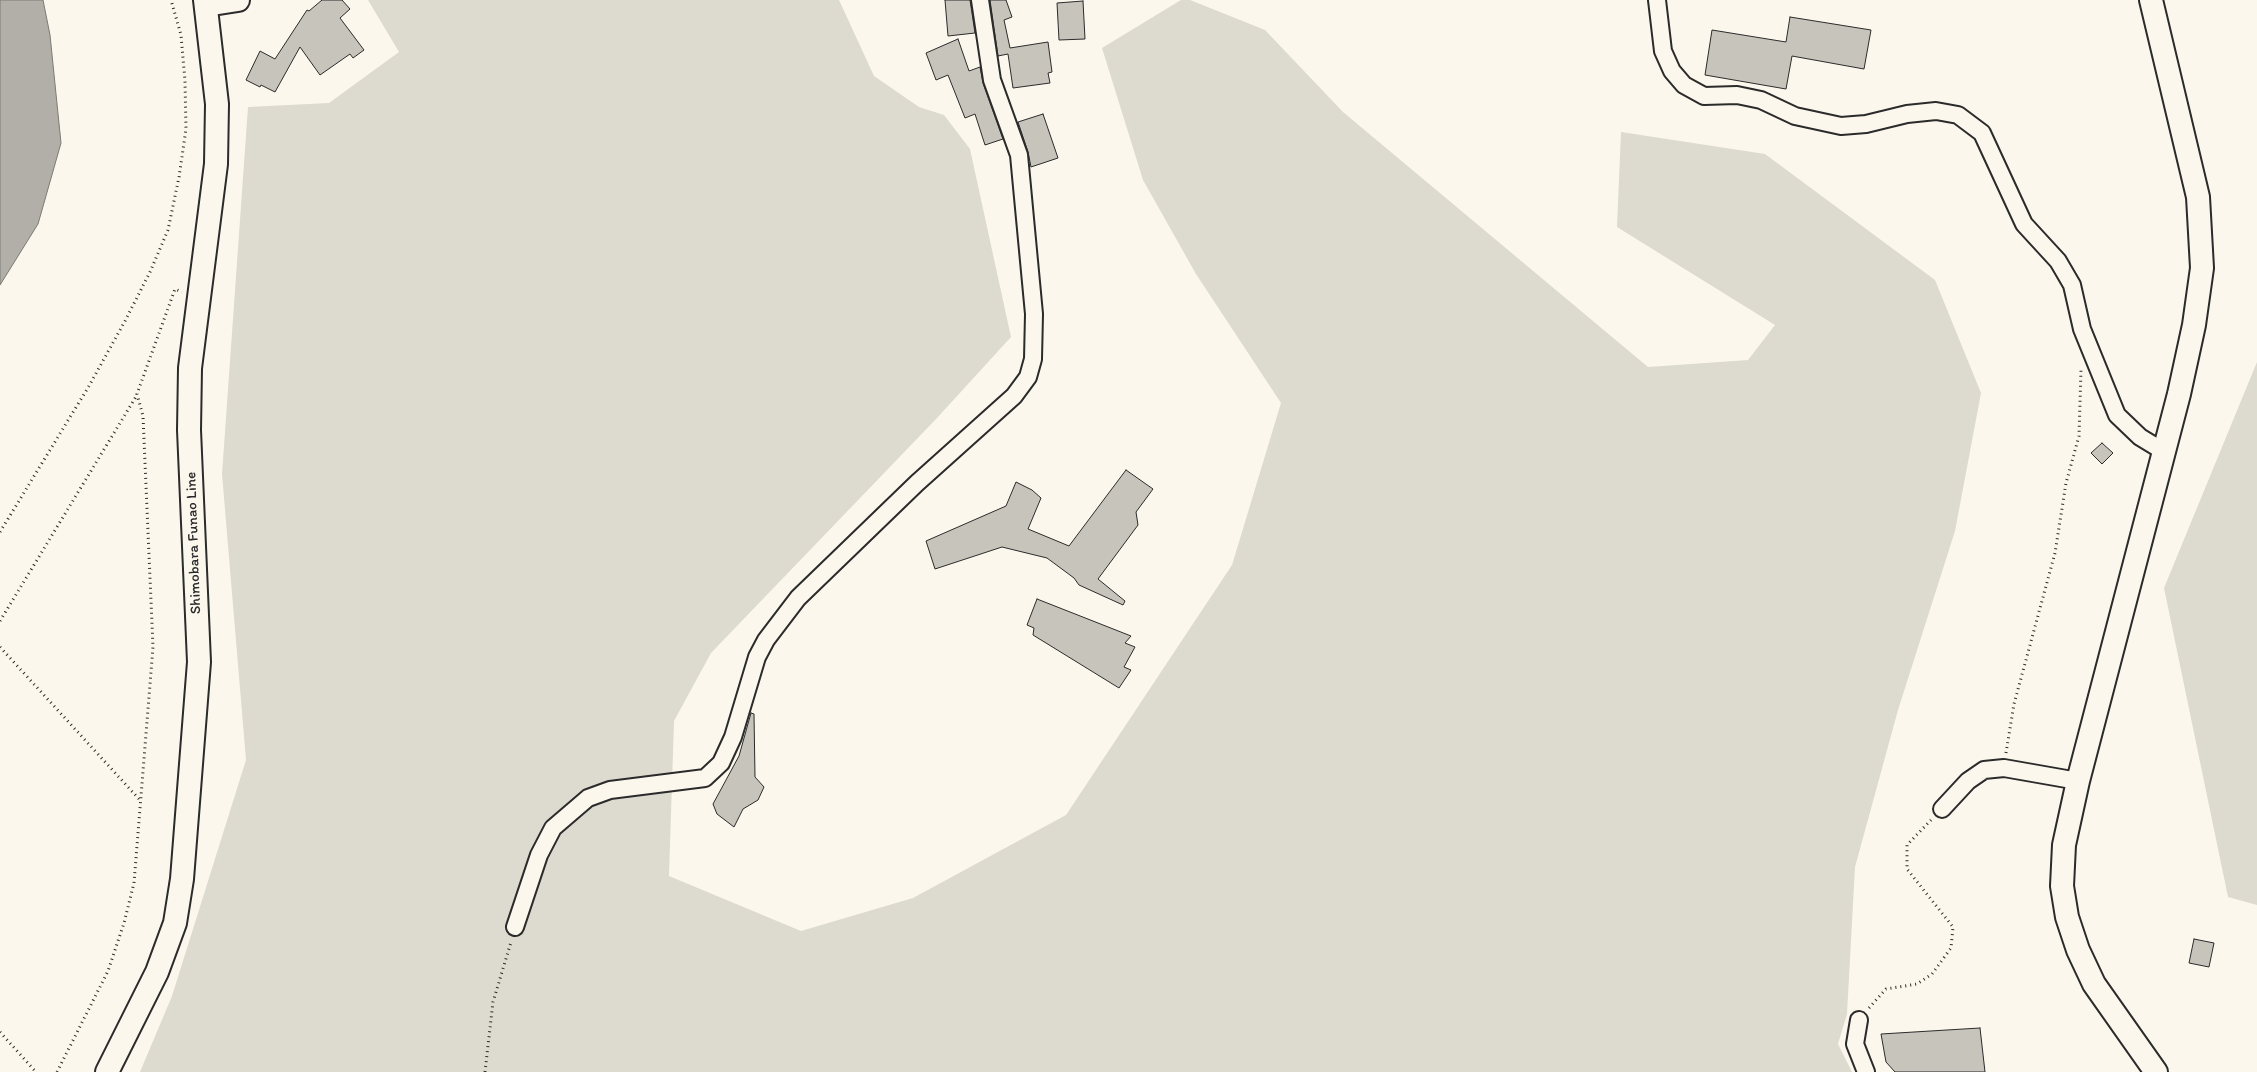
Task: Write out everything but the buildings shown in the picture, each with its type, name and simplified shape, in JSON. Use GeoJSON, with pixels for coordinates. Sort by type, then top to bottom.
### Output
{"type":"FeatureCollection","features":[{"type":"Feature","properties":{"kind":"street"},"geometry":{"type":"LineString","coordinates":[[206,3],[238,0]]}},
{"type":"Feature","properties":{"kind":"street"},"geometry":{"type":"LineString","coordinates":[[515,927],[539,855],[553,828],[588,798],[610,790],[705,778],[721,763],[733,736],[757,657],[766,640],[798,598],[917,483],[1014,396],[1028,377],[1033,359],[1034,314],[1019,155],[992,80],[980,0]]}},
{"type":"Feature","properties":{"kind":"street"},"geometry":{"type":"LineString","coordinates":[[1657,0],[1663,51],[1672,71],[1684,85],[1704,96],[1737,95],[1753,98],[1795,116],[1841,126],[1866,124],[1907,114],[1936,111],[1958,115],[1982,133],[2024,224],[2058,261],[2072,285],[2082,329],[2117,415],[2140,437],[2163,451]]}},
{"type":"Feature","properties":{"kind":"street"},"geometry":{"type":"LineString","coordinates":[[2151,0],[2198,197],[2202,268],[2194,325],[2179,394],[2078,781],[2064,845],[2062,886],[2067,916],[2078,950],[2094,984],[2156,1072]]}},
{"type":"Feature","properties":{"kind":"street","name":"Shimobara Funao Line"},"geometry":{"type":"LineString","coordinates":[[107,1072],[160,964],[175,923],[182,879],[199,662],[189,412],[190,368],[216,164],[218,104],[206,3]]}},
{"type":"Feature","properties":{"kind":"street"},"geometry":{"type":"LineString","coordinates":[[1942,809],[1968,781],[1984,770],[2004,768],[2078,781]]}},
{"type":"Feature","properties":{"kind":"street"},"geometry":{"type":"LineString","coordinates":[[1859,1020],[1855,1044],[1866,1072]]}},
{"type":"Feature","properties":{"kind":"path"},"geometry":{"type":"LineString","coordinates":[[0,532],[89,386],[125,322],[168,230],[179,177],[186,128],[185,80],[181,36],[171,0]]}},
{"type":"Feature","properties":{"kind":"path"},"geometry":{"type":"LineString","coordinates":[[0,621],[137,394],[175,290],[200,298]]}},
{"type":"Feature","properties":{"kind":"path"},"geometry":{"type":"LineString","coordinates":[[2004,768],[2014,704],[2055,553],[2066,483],[2079,436],[2081,368]]}},
{"type":"Feature","properties":{"kind":"path"},"geometry":{"type":"LineString","coordinates":[[57,1072],[108,970],[124,923],[134,883],[153,647],[143,416],[137,394]]}},
{"type":"Feature","properties":{"kind":"path"},"geometry":{"type":"LineString","coordinates":[[0,647],[140,800]]}},
{"type":"Feature","properties":{"kind":"path"},"geometry":{"type":"LineString","coordinates":[[1859,1020],[1886,989],[1917,984],[1932,974],[1951,948],[1953,927],[1906,869],[1907,845],[1942,809]]}},
{"type":"Feature","properties":{"kind":"path"},"geometry":{"type":"LineString","coordinates":[[485,1072],[493,1002],[515,927]]}},
{"type":"Feature","properties":{"kind":"path"},"geometry":{"type":"LineString","coordinates":[[0,1032],[36,1072]]}},
{"type":"Feature","properties":{"kind":"shaded area"},"geometry":{"type":"Polygon","coordinates":[[[0,0],[43,0],[50,35],[61,143],[38,224],[0,285],[0,0]]]}},
{"type":"Feature","properties":{"kind":"shaded area"},"geometry":{"type":"Polygon","coordinates":[[[368,0],[839,0],[874,76],[919,107],[944,115],[970,149],[1011,337],[937,418],[711,653],[674,721],[669,876],[801,931],[913,898],[1066,815],[1232,565],[1281,403],[1196,274],[1143,180],[1102,48],[1181,0],[1190,0],[1265,30],[1343,112],[1648,367],[1748,360],[1775,325],[1617,227],[1621,132],[1765,154],[1935,280],[1981,393],[1955,531],[1898,710],[1855,867],[1847,1014],[1838,1044],[1852,1072],[140,1072],[172,996],[246,760],[222,474],[248,107],[329,103],[399,52],[368,0]]]}},
{"type":"Feature","properties":{"kind":"shaded area"},"geometry":{"type":"Polygon","coordinates":[[[2257,362],[2257,905],[2228,897],[2164,588],[2257,362]]]}}]}
